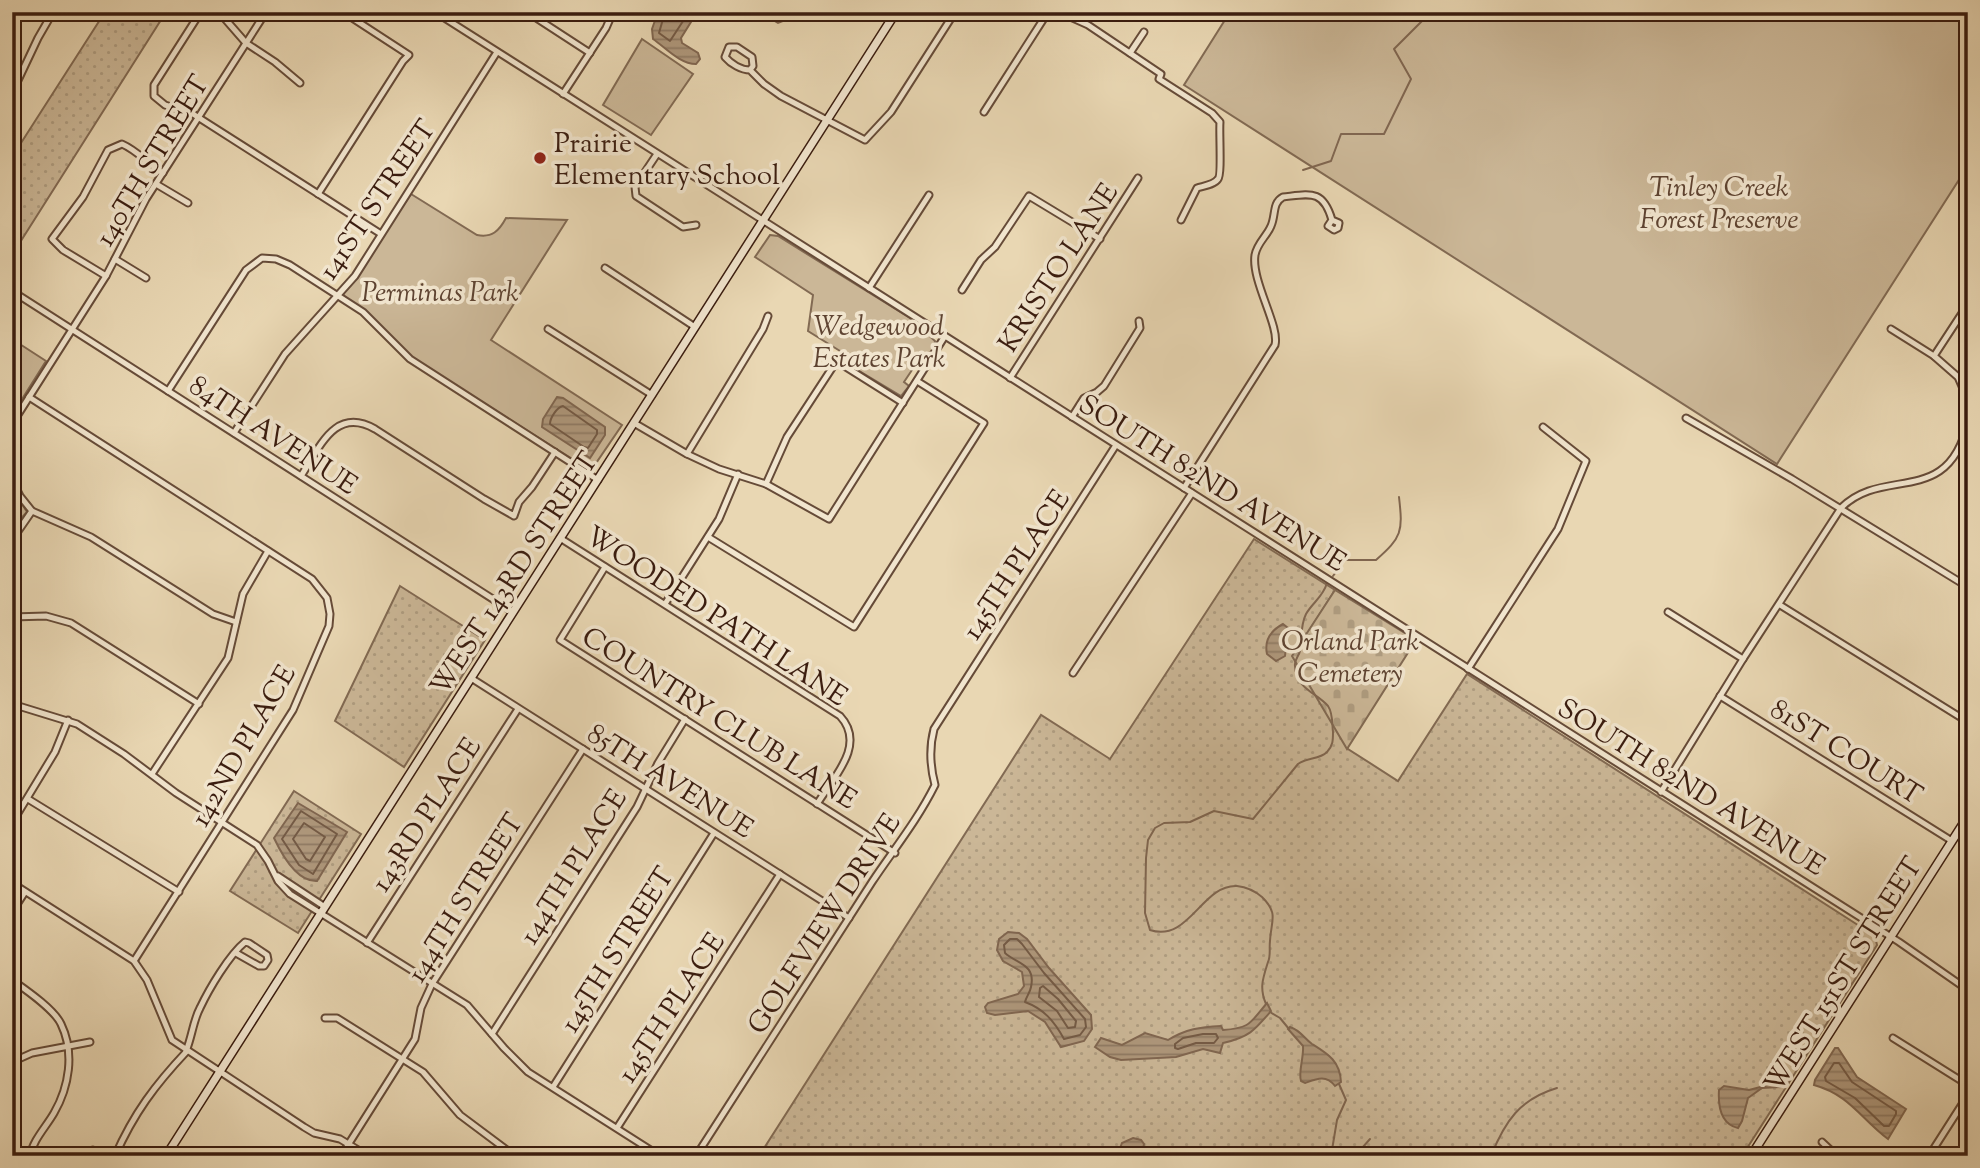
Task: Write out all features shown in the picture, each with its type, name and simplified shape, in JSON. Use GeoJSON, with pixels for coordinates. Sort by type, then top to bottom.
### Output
{"type":"FeatureCollection","features":[{"type":"Feature","properties":{"kind":"main road","name":"WEST 143RD STREET"},"geometry":{"type":"LineString","coordinates":[[166,1156],[896,12]]}},
{"type":"Feature","properties":{"kind":"main road","name":"WEST 151ST STREET"},"geometry":{"type":"LineString","coordinates":[[1751,1156],[1968,816]]}},
{"type":"Feature","properties":{"kind":"street"},"geometry":{"type":"LineString","coordinates":[[12,93],[53,12]]}},
{"type":"Feature","properties":{"kind":"street"},"geometry":{"type":"LineString","coordinates":[[204,12],[200,13],[155,85],[154,96],[165,105],[199,117],[381,233]]}},
{"type":"Feature","properties":{"kind":"street"},"geometry":{"type":"LineString","coordinates":[[219,12],[246,43],[300,83]]}},
{"type":"Feature","properties":{"kind":"street","name":"140TH STREET"},"geometry":{"type":"LineString","coordinates":[[12,424],[106,276],[156,184],[266,12]]}},
{"type":"Feature","properties":{"kind":"street"},"geometry":{"type":"LineString","coordinates":[[318,194],[409,55],[343,12]]}},
{"type":"Feature","properties":{"kind":"street","name":"SOUTH 82ND AVENUE"},"geometry":{"type":"LineString","coordinates":[[435,12],[1890,937],[1968,990]]}},
{"type":"Feature","properties":{"kind":"street"},"geometry":{"type":"LineString","coordinates":[[527,12],[590,53]]}},
{"type":"Feature","properties":{"kind":"street"},"geometry":{"type":"LineString","coordinates":[[563,94],[613,12]]}},
{"type":"Feature","properties":{"kind":"street"},"geometry":{"type":"LineString","coordinates":[[750,70],[753,66],[752,57],[737,47],[729,47],[725,57],[743,70],[750,70],[781,96],[865,140],[891,112],[955,12]]}},
{"type":"Feature","properties":{"kind":"street"},"geometry":{"type":"LineString","coordinates":[[984,112],[1048,12]]}},
{"type":"Feature","properties":{"kind":"street"},"geometry":{"type":"LineString","coordinates":[[1059,12],[1088,25],[1161,74],[1159,79],[1212,113],[1220,122],[1219,178],[1214,183],[1197,188],[1181,220]]}},
{"type":"Feature","properties":{"kind":"street"},"geometry":{"type":"LineString","coordinates":[[1130,53],[1144,32]]}},
{"type":"Feature","properties":{"kind":"street","name":"141ST STREET"},"geometry":{"type":"LineString","coordinates":[[234,433],[285,354],[355,276],[497,52]]}},
{"type":"Feature","properties":{"kind":"street"},"geometry":{"type":"LineString","coordinates":[[106,276],[63,250],[52,239],[83,197],[108,150],[122,144],[136,150],[145,162],[163,173]]}},
{"type":"Feature","properties":{"kind":"street"},"geometry":{"type":"LineString","coordinates":[[657,154],[637,184],[636,196],[683,227],[696,225]]}},
{"type":"Feature","properties":{"kind":"street","name":"KRISTO LANE"},"geometry":{"type":"LineString","coordinates":[[1010,378],[1138,178]]}},
{"type":"Feature","properties":{"kind":"street"},"geometry":{"type":"LineString","coordinates":[[156,184],[188,203]]}},
{"type":"Feature","properties":{"kind":"street"},"geometry":{"type":"LineString","coordinates":[[869,288],[929,195]]}},
{"type":"Feature","properties":{"kind":"street"},"geometry":{"type":"LineString","coordinates":[[1184,488],[1275,345],[1274,330],[1264,304],[1255,258],[1259,244],[1271,227],[1276,204],[1283,197],[1315,195],[1325,202],[1332,220]]}},
{"type":"Feature","properties":{"kind":"street"},"geometry":{"type":"LineString","coordinates":[[962,290],[981,260],[995,247],[1028,196],[1100,239]]}},
{"type":"Feature","properties":{"kind":"street"},"geometry":{"type":"LineString","coordinates":[[168,391],[246,270],[262,258],[276,259],[290,265],[363,312],[410,359],[598,480]]}},
{"type":"Feature","properties":{"kind":"street"},"geometry":{"type":"LineString","coordinates":[[115,259],[146,278]]}},
{"type":"Feature","properties":{"kind":"street"},"geometry":{"type":"LineString","coordinates":[[605,268],[695,327]]}},
{"type":"Feature","properties":{"kind":"street","name":"84TH AVENUE"},"geometry":{"type":"LineString","coordinates":[[12,291],[513,612]]}},
{"type":"Feature","properties":{"kind":"street"},"geometry":{"type":"LineString","coordinates":[[1934,356],[1968,304]]}},
{"type":"Feature","properties":{"kind":"street"},"geometry":{"type":"LineString","coordinates":[[687,454],[763,329],[768,316]]}},
{"type":"Feature","properties":{"kind":"street"},"geometry":{"type":"LineString","coordinates":[[1072,417],[1084,398],[1101,390],[1140,328],[1139,321]]}},
{"type":"Feature","properties":{"kind":"street"},"geometry":{"type":"LineString","coordinates":[[548,329],[652,395]]}},
{"type":"Feature","properties":{"kind":"street"},"geometry":{"type":"LineString","coordinates":[[1891,329],[1934,356],[1958,377],[1968,400]]}},
{"type":"Feature","properties":{"kind":"street"},"geometry":{"type":"LineString","coordinates":[[634,423],[687,454],[719,469],[766,484],[829,519],[945,336]]}},
{"type":"Feature","properties":{"kind":"street"},"geometry":{"type":"LineString","coordinates":[[766,484],[787,437],[834,365],[841,364],[903,403]]}},
{"type":"Feature","properties":{"kind":"street"},"geometry":{"type":"LineString","coordinates":[[708,537],[854,627],[984,423],[917,381]]}},
{"type":"Feature","properties":{"kind":"street","name":"142ND PLACE"},"geometry":{"type":"LineString","coordinates":[[29,397],[320,586],[329,604],[329,626],[293,710],[134,961]]}},
{"type":"Feature","properties":{"kind":"street"},"geometry":{"type":"LineString","coordinates":[[1686,418],[1841,508],[1968,587]]}},
{"type":"Feature","properties":{"kind":"street"},"geometry":{"type":"LineString","coordinates":[[301,476],[329,434],[346,421],[363,423],[514,516],[519,502],[533,487],[555,452]]}},
{"type":"Feature","properties":{"kind":"street"},"geometry":{"type":"LineString","coordinates":[[1661,792],[1742,659],[1780,605],[1841,508],[1851,498],[1870,490],[1924,479],[1947,465],[1965,449],[1968,422]]}},
{"type":"Feature","properties":{"kind":"street"},"geometry":{"type":"LineString","coordinates":[[1468,669],[1558,529],[1586,461],[1543,426]]}},
{"type":"Feature","properties":{"kind":"street","name":"145TH PLACE"},"geometry":{"type":"LineString","coordinates":[[949,705],[1116,445]]}},
{"type":"Feature","properties":{"kind":"street"},"geometry":{"type":"LineString","coordinates":[[665,604],[726,506],[738,474]]}},
{"type":"Feature","properties":{"kind":"street"},"geometry":{"type":"LineString","coordinates":[[12,480],[32,511],[91,537],[213,614],[236,622]]}},
{"type":"Feature","properties":{"kind":"street"},"geometry":{"type":"LineString","coordinates":[[1073,673],[1192,493]]}},
{"type":"Feature","properties":{"kind":"street"},"geometry":{"type":"LineString","coordinates":[[12,540],[32,511]]}},
{"type":"Feature","properties":{"kind":"street","name":"WOODED PATH LANE"},"geometry":{"type":"LineString","coordinates":[[560,538],[843,719],[851,735],[850,750],[817,804]]}},
{"type":"Feature","properties":{"kind":"street"},"geometry":{"type":"LineString","coordinates":[[152,775],[228,658],[244,590],[268,551]]}},
{"type":"Feature","properties":{"kind":"street","name":"COUNTRY CLUB LANE"},"geometry":{"type":"LineString","coordinates":[[605,566],[560,640],[895,853]]}},
{"type":"Feature","properties":{"kind":"street"},"geometry":{"type":"LineString","coordinates":[[1780,605],[1968,722]]}},
{"type":"Feature","properties":{"kind":"street"},"geometry":{"type":"LineString","coordinates":[[1668,612],[1742,659]]}},
{"type":"Feature","properties":{"kind":"street"},"geometry":{"type":"LineString","coordinates":[[12,617],[46,616],[71,623],[199,704]]}},
{"type":"Feature","properties":{"kind":"street","name":"85TH AVENUE"},"geometry":{"type":"LineString","coordinates":[[471,678],[849,918]]}},
{"type":"Feature","properties":{"kind":"street","name":"81ST COURT"},"geometry":{"type":"LineString","coordinates":[[1720,696],[1952,841]]}},
{"type":"Feature","properties":{"kind":"street"},"geometry":{"type":"LineString","coordinates":[[12,704],[68,720],[124,754],[176,793],[257,845],[284,888],[323,910],[367,943],[467,1004],[528,1072],[660,1156]]}},
{"type":"Feature","properties":{"kind":"street","name":"GOLFVIEW DRIVE"},"geometry":{"type":"LineString","coordinates":[[696,1156],[872,881],[895,853],[935,785],[931,770],[930,741],[949,705]]}},
{"type":"Feature","properties":{"kind":"street","name":"143RD PLACE"},"geometry":{"type":"LineString","coordinates":[[367,943],[518,709]]}},
{"type":"Feature","properties":{"kind":"street","name":"144TH PLACE"},"geometry":{"type":"LineString","coordinates":[[492,1034],[637,807],[685,719]]}},
{"type":"Feature","properties":{"kind":"street"},"geometry":{"type":"LineString","coordinates":[[12,823],[55,752],[68,720]]}},
{"type":"Feature","properties":{"kind":"street","name":"144TH STREET"},"geometry":{"type":"LineString","coordinates":[[341,1156],[415,1039],[421,1007],[432,984],[583,748]]}},
{"type":"Feature","properties":{"kind":"street"},"geometry":{"type":"LineString","coordinates":[[28,799],[179,892]]}},
{"type":"Feature","properties":{"kind":"street","name":"145TH STREET"},"geometry":{"type":"LineString","coordinates":[[553,1087],[714,833]]}},
{"type":"Feature","properties":{"kind":"street","name":"145TH PLACE"},"geometry":{"type":"LineString","coordinates":[[617,1128],[780,874]]}},
{"type":"Feature","properties":{"kind":"street"},"geometry":{"type":"LineString","coordinates":[[12,883],[134,961],[147,981],[172,1040],[186,1051],[314,1133],[348,1143],[368,1156]]}},
{"type":"Feature","properties":{"kind":"street"},"geometry":{"type":"LineString","coordinates":[[12,912],[25,892]]}},
{"type":"Feature","properties":{"kind":"street"},"geometry":{"type":"LineString","coordinates":[[115,1156],[126,1130],[155,1085],[186,1051],[201,1006],[236,953],[245,942],[267,955],[268,960],[260,966],[236,953]]}},
{"type":"Feature","properties":{"kind":"street"},"geometry":{"type":"LineString","coordinates":[[12,981],[30,992],[61,1022],[67,1046],[69,1069],[66,1087],[30,1156]]}},
{"type":"Feature","properties":{"kind":"street"},"geometry":{"type":"LineString","coordinates":[[325,1018],[337,1018],[423,1072],[460,1115],[515,1156]]}},
{"type":"Feature","properties":{"kind":"street"},"geometry":{"type":"LineString","coordinates":[[1893,1038],[1968,1085]]}},
{"type":"Feature","properties":{"kind":"street"},"geometry":{"type":"LineString","coordinates":[[12,1062],[32,1053],[90,1042]]}},
{"type":"Feature","properties":{"kind":"street"},"geometry":{"type":"LineString","coordinates":[[1931,1155],[1968,1095]]}},
{"type":"Feature","properties":{"kind":"street"},"geometry":{"type":"LineString","coordinates":[[1822,1142],[1837,1156]]}},
{"type":"Feature","properties":{"kind":"street"},"geometry":{"type":"LineString","coordinates":[[93,1150],[106,1156]]}},
{"type":"Feature","properties":{"kind":"green space"},"geometry":{"type":"Polygon","coordinates":[[[105,12],[166,12],[12,255],[12,157],[105,12]]]}},
{"type":"Feature","properties":{"kind":"green space","name":"Tinley Creek Forest Preserve"},"geometry":{"type":"Polygon","coordinates":[[[1230,12],[1968,12],[1968,173],[1964,172],[1777,464],[1184,85],[1230,12]]]}},
{"type":"Feature","properties":{"kind":"green space"},"geometry":{"type":"Polygon","coordinates":[[[642,39],[693,74],[651,135],[603,105],[642,39]]]}},
{"type":"Feature","properties":{"kind":"green space","name":"Perminas Park"},"geometry":{"type":"Polygon","coordinates":[[[411,194],[477,235],[495,232],[506,218],[567,220],[491,340],[622,425],[592,469],[411,357],[343,294],[411,194]]]}},
{"type":"Feature","properties":{"kind":"green space","name":"Wedgewood Estates Park"},"geometry":{"type":"Polygon","coordinates":[[[770,235],[778,236],[910,318],[935,341],[921,367],[916,364],[904,382],[909,386],[901,396],[841,360],[840,351],[808,331],[813,295],[755,257],[770,235]]]}},
{"type":"Feature","properties":{"kind":"green space"},"geometry":{"type":"Polygon","coordinates":[[[12,339],[46,361],[12,415],[12,339]]]}},
{"type":"Feature","properties":{"kind":"green space"},"geometry":{"type":"Polygon","coordinates":[[[12,488],[27,512],[12,528],[12,488]]]}},
{"type":"Feature","properties":{"kind":"green space"},"geometry":{"type":"Polygon","coordinates":[[[1254,539],[1335,590],[1293,656],[1348,749],[1398,781],[1467,674],[1875,936],[1877,945],[1742,1156],[759,1156],[1041,715],[1110,759],[1254,539]]]}},
{"type":"Feature","properties":{"kind":"green space"},"geometry":{"type":"Polygon","coordinates":[[[400,586],[485,640],[404,767],[335,721],[400,586]]]}},
{"type":"Feature","properties":{"kind":"green space","name":"Orland Park Cemetery"},"geometry":{"type":"Polygon","coordinates":[[[1335,590],[1416,640],[1347,749],[1292,656],[1335,590]]]}},
{"type":"Feature","properties":{"kind":"green space"},"geometry":{"type":"Polygon","coordinates":[[[294,791],[361,834],[298,933],[230,891],[294,791]]]}},
{"type":"Feature","properties":{"kind":"water"},"geometry":{"type":"Polygon","coordinates":[[[658,12],[699,12],[681,38],[682,43],[698,53],[700,59],[696,64],[679,58],[653,39],[652,29],[658,12]]]}},
{"type":"Feature","properties":{"kind":"water"},"geometry":{"type":"Polygon","coordinates":[[[760,12],[789,12],[783,21],[778,23],[760,12]]]}},
{"type":"Feature","properties":{"kind":"water"},"geometry":{"type":"Polygon","coordinates":[[[557,397],[563,398],[605,427],[605,435],[590,458],[542,427],[543,419],[557,397]]]}},
{"type":"Feature","properties":{"kind":"water"},"geometry":{"type":"Polygon","coordinates":[[[1283,624],[1288,628],[1285,656],[1276,661],[1267,654],[1266,644],[1271,633],[1283,624]]]}},
{"type":"Feature","properties":{"kind":"water"},"geometry":{"type":"Polygon","coordinates":[[[298,803],[347,832],[317,881],[297,872],[274,838],[298,803]]]}},
{"type":"Feature","properties":{"kind":"water"},"geometry":{"type":"Polygon","coordinates":[[[1008,932],[1019,933],[1027,939],[1091,1015],[1092,1029],[1084,1041],[1061,1047],[1045,1022],[1028,1011],[995,1015],[987,1013],[985,1007],[988,1003],[1018,994],[1024,986],[1022,972],[1003,961],[997,950],[999,939],[1008,932]]]}},
{"type":"Feature","properties":{"kind":"water"},"geometry":{"type":"Polygon","coordinates":[[[1267,1003],[1271,1011],[1260,1024],[1245,1036],[1223,1043],[1220,1053],[1203,1049],[1176,1057],[1121,1060],[1110,1057],[1095,1047],[1101,1038],[1122,1045],[1145,1033],[1168,1040],[1200,1028],[1239,1028],[1253,1020],[1267,1003]]]}},
{"type":"Feature","properties":{"kind":"water"},"geometry":{"type":"Polygon","coordinates":[[[1290,1027],[1332,1059],[1341,1082],[1335,1086],[1324,1079],[1305,1083],[1301,1081],[1303,1046],[1288,1029],[1290,1027]]]}},
{"type":"Feature","properties":{"kind":"water"},"geometry":{"type":"Polygon","coordinates":[[[1835,1048],[1838,1048],[1857,1077],[1906,1109],[1888,1139],[1846,1101],[1814,1085],[1835,1048]]]}},
{"type":"Feature","properties":{"kind":"water"},"geometry":{"type":"Polygon","coordinates":[[[1768,1085],[1782,1085],[1762,1088],[1748,1098],[1738,1128],[1728,1123],[1720,1108],[1719,1090],[1724,1086],[1749,1090],[1768,1085]]]}},
{"type":"Feature","properties":{"kind":"water"},"geometry":{"type":"Polygon","coordinates":[[[1133,1138],[1144,1144],[1142,1156],[1117,1156],[1122,1143],[1133,1138]]]}},
{"type":"Feature","properties":{"kind":"waterway"},"geometry":{"type":"LineString","coordinates":[[1303,170],[1331,161],[1341,134],[1384,134],[1411,79],[1394,49],[1422,21],[1421,12]]}},
{"type":"Feature","properties":{"kind":"waterway"},"geometry":{"type":"LineString","coordinates":[[1346,560],[1376,560],[1391,545],[1399,533],[1399,497]]}},
{"type":"Feature","properties":{"kind":"waterway"},"geometry":{"type":"LineString","coordinates":[[1333,576],[1339,568]]}},
{"type":"Feature","properties":{"kind":"waterway"},"geometry":{"type":"LineString","coordinates":[[1266,1004],[1262,983],[1269,957],[1273,918],[1271,908],[1259,895],[1247,888],[1225,888],[1214,894],[1175,928],[1164,932],[1150,930],[1145,913],[1148,840],[1155,828],[1164,823],[1190,822],[1214,811],[1253,819],[1298,764],[1324,755],[1329,750],[1333,735],[1330,709],[1299,680],[1295,664],[1300,651],[1304,619],[1327,583]]}},
{"type":"Feature","properties":{"kind":"waterway"},"geometry":{"type":"LineString","coordinates":[[1287,649],[1298,652]]}},
{"type":"Feature","properties":{"kind":"waterway"},"geometry":{"type":"LineString","coordinates":[[1270,1012],[1280,1018],[1289,1029]]}},
{"type":"Feature","properties":{"kind":"waterway"},"geometry":{"type":"LineString","coordinates":[[1331,1156],[1337,1120],[1346,1100],[1339,1084]]}},
{"type":"Feature","properties":{"kind":"waterway"},"geometry":{"type":"LineString","coordinates":[[1491,1156],[1515,1113],[1533,1098],[1557,1088]]}},
{"type":"Feature","properties":{"kind":"waterway"},"geometry":{"type":"LineString","coordinates":[[1355,1156],[1370,1139]]}},
{"type":"Feature","properties":{"kind":"place","name":"Prairie Elementary School"},"geometry":{"type":"Point","coordinates":[540,158]}}]}
